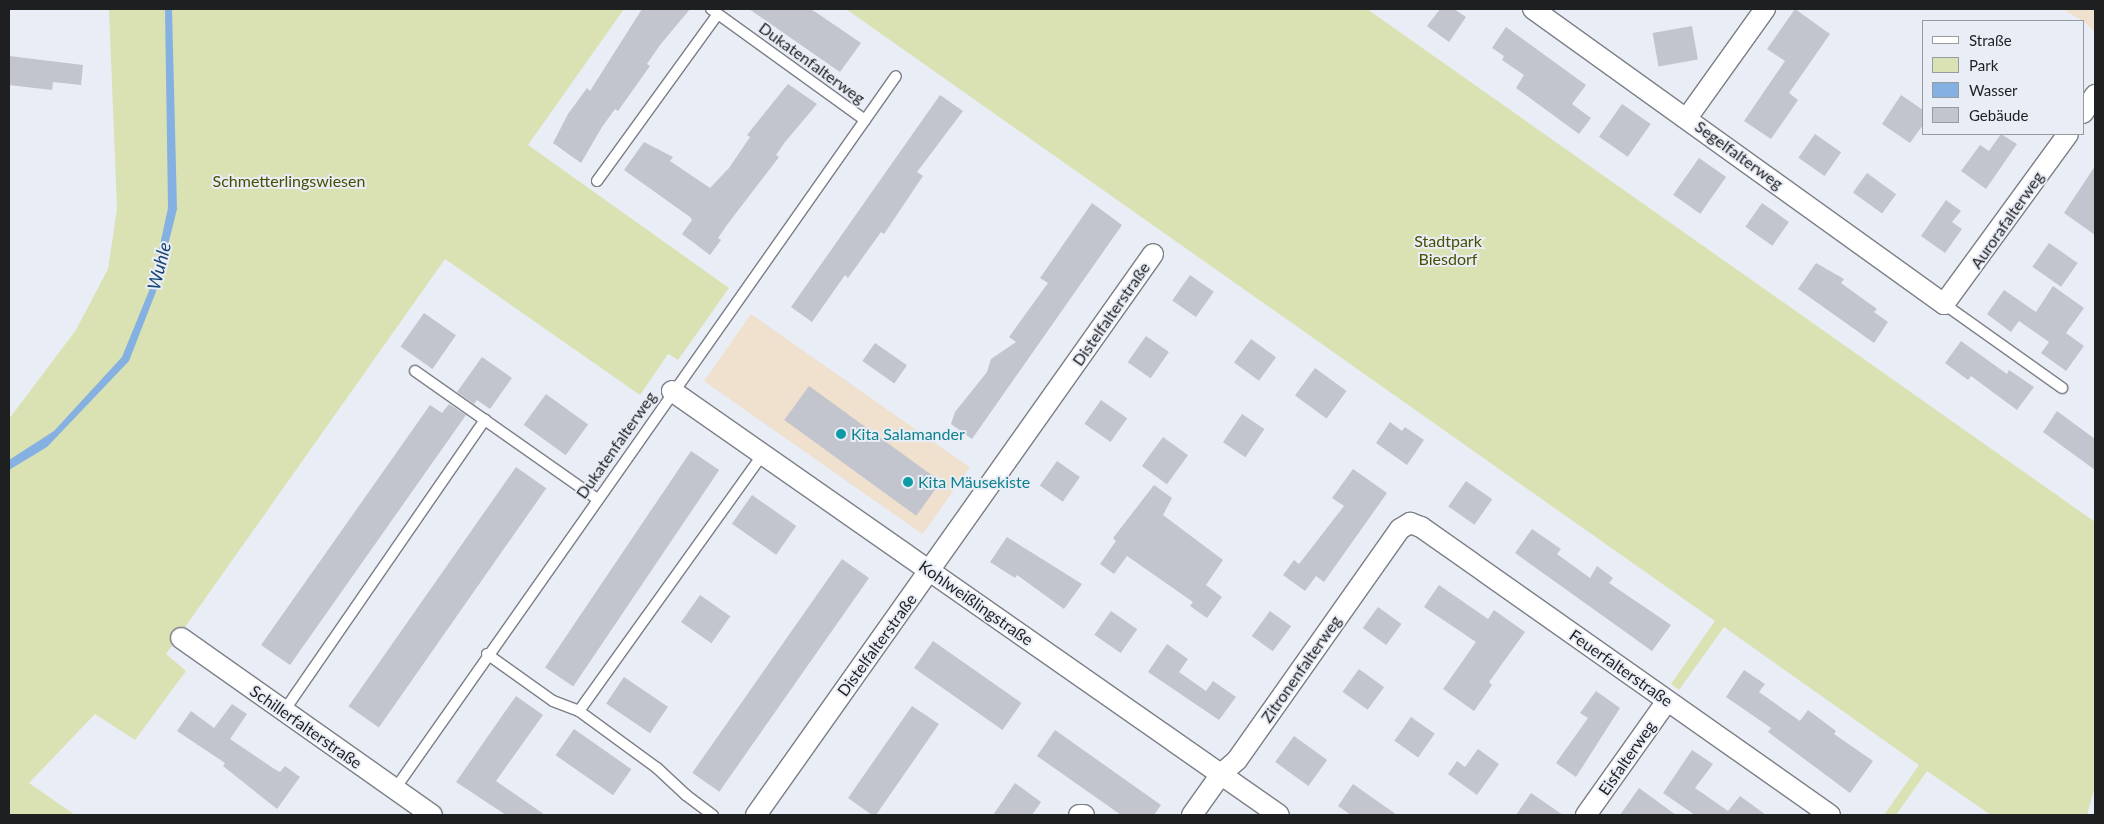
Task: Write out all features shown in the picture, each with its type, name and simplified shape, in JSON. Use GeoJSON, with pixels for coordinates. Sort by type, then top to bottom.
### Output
{"type":"FeatureCollection","features":[{"type":"Feature","properties":{"kind":"street","name":"Segelfalterweg"},"geometry":{"type":"LineString","coordinates":[[1533,9],[1944,304]]}},
{"type":"Feature","properties":{"kind":"street"},"geometry":{"type":"LineString","coordinates":[[1687,118],[1765,9]]}},
{"type":"Feature","properties":{"kind":"street"},"geometry":{"type":"LineString","coordinates":[[2084,112],[2095,95]]}},
{"type":"Feature","properties":{"kind":"street","name":"Aurorafalterweg"},"geometry":{"type":"LineString","coordinates":[[1944,304],[2067,135]]}},
{"type":"Feature","properties":{"kind":"street","name":"Distelfalterstraße"},"geometry":{"type":"LineString","coordinates":[[756,815],[931,571],[1153,254]]}},
{"type":"Feature","properties":{"kind":"street","name":"Kohlweißlingstraße"},"geometry":{"type":"LineString","coordinates":[[672,391],[1279,815]]}},
{"type":"Feature","properties":{"kind":"street","name":"Feuerfalterstraße"},"geometry":{"type":"LineString","coordinates":[[1410,523],[1421,527],[1830,815]]}},
{"type":"Feature","properties":{"kind":"street","name":"Zitronenfalterweg"},"geometry":{"type":"LineString","coordinates":[[1192,815],[1221,774],[1237,760],[1400,529],[1410,523]]}},
{"type":"Feature","properties":{"kind":"street","name":"Schillerfalterstraße"},"geometry":{"type":"LineString","coordinates":[[181,638],[432,815]]}},
{"type":"Feature","properties":{"kind":"street","name":"Eisfalterweg"},"geometry":{"type":"LineString","coordinates":[[1586,815],[1667,701]]}},
{"type":"Feature","properties":{"kind":"street"},"geometry":{"type":"LineString","coordinates":[[1079,815],[1084,815]]}},
{"type":"Feature","properties":{"kind":"lane","name":"Dukatenfalterweg"},"geometry":{"type":"LineString","coordinates":[[597,181],[714,11],[865,120]]}},
{"type":"Feature","properties":{"kind":"lane","name":"Dukatenfalterweg"},"geometry":{"type":"LineString","coordinates":[[395,789],[596,498],[896,76]]}},
{"type":"Feature","properties":{"kind":"lane"},"geometry":{"type":"LineString","coordinates":[[1944,304],[2062,388]]}},
{"type":"Feature","properties":{"kind":"lane"},"geometry":{"type":"LineString","coordinates":[[415,370],[596,498]]}},
{"type":"Feature","properties":{"kind":"lane"},"geometry":{"type":"LineString","coordinates":[[284,711],[485,420]]}},
{"type":"Feature","properties":{"kind":"lane"},"geometry":{"type":"LineString","coordinates":[[579,711],[762,455]]}},
{"type":"Feature","properties":{"kind":"lane"},"geometry":{"type":"LineString","coordinates":[[488,654],[553,701],[579,711],[657,768],[686,796],[713,815]]}},
{"type":"Feature","properties":{"kind":"shaded area"},"geometry":{"type":"Polygon","coordinates":[[[2062,9],[2095,9],[2095,32],[2084,20],[2062,9]]]}},
{"type":"Feature","properties":{"kind":"shaded area"},"geometry":{"type":"Polygon","coordinates":[[[751,314],[970,467],[923,534],[704,381],[751,314]]]}},
{"type":"Feature","properties":{"kind":"green space","name":"Schmetterlingswiesen"},"geometry":{"type":"Polygon","coordinates":[[[109,9],[624,9],[528,145],[729,288],[678,360],[668,354],[640,395],[445,259],[166,654],[186,671],[135,740],[95,714],[29,783],[75,815],[9,815],[9,419],[76,330],[108,269],[117,209],[109,9]]]}},
{"type":"Feature","properties":{"kind":"green space","name":"Stadtpark Biesdorf"},"geometry":{"type":"Polygon","coordinates":[[[846,9],[1367,9],[2095,522],[2095,786],[2087,815],[1991,815],[1927,771],[1896,815],[1884,815],[1919,765],[1724,627],[1679,690],[1671,684],[1715,621],[846,9]]]}},
{"type":"Feature","properties":{"kind":"water","name":"Wuhle"},"geometry":{"type":"Polygon","coordinates":[[[165,9],[172,9],[177,209],[157,289],[129,361],[47,447],[9,470],[9,460],[54,431],[122,357],[151,286],[168,208],[165,9]]]}},
{"type":"Feature","properties":{"kind":"building"},"geometry":{"type":"Polygon","coordinates":[[[642,9],[690,9],[660,45],[647,64],[650,66],[618,111],[615,109],[602,127],[581,163],[553,143],[568,114],[587,88],[590,91],[642,9]]]}},
{"type":"Feature","properties":{"kind":"building"},"geometry":{"type":"Polygon","coordinates":[[[749,9],[811,9],[861,43],[840,72],[749,9]]]}},
{"type":"Feature","properties":{"kind":"building"},"geometry":{"type":"Polygon","coordinates":[[[1440,9],[1454,9],[1466,17],[1449,42],[1427,26],[1440,9]]]}},
{"type":"Feature","properties":{"kind":"building"},"geometry":{"type":"Polygon","coordinates":[[[1795,9],[1830,34],[1789,93],[1798,100],[1771,139],[1744,121],[1785,61],[1767,49],[1795,9]]]}},
{"type":"Feature","properties":{"kind":"building"},"geometry":{"type":"Polygon","coordinates":[[[1692,26],[1698,59],[1659,66],[1653,33],[1692,26]]]}},
{"type":"Feature","properties":{"kind":"building"},"geometry":{"type":"Polygon","coordinates":[[[1506,27],[1586,85],[1572,104],[1591,118],[1579,134],[1516,88],[1524,75],[1502,60],[1504,56],[1492,48],[1506,27]]]}},
{"type":"Feature","properties":{"kind":"building"},"geometry":{"type":"Polygon","coordinates":[[[9,56],[83,65],[81,85],[53,82],[52,90],[9,85],[9,56]]]}},
{"type":"Feature","properties":{"kind":"building"},"geometry":{"type":"Polygon","coordinates":[[[788,84],[817,104],[785,142],[776,155],[779,157],[727,225],[718,238],[721,240],[710,255],[682,234],[692,220],[690,217],[624,170],[644,142],[673,157],[670,161],[710,188],[729,168],[750,137],[747,135],[788,84]]]}},
{"type":"Feature","properties":{"kind":"building"},"geometry":{"type":"Polygon","coordinates":[[[940,95],[963,111],[917,172],[923,176],[884,234],[881,232],[848,278],[845,275],[812,322],[791,307],[940,95]]]}},
{"type":"Feature","properties":{"kind":"building"},"geometry":{"type":"Polygon","coordinates":[[[1901,95],[1922,109],[1922,126],[1910,143],[1882,124],[1901,95]]]}},
{"type":"Feature","properties":{"kind":"building"},"geometry":{"type":"Polygon","coordinates":[[[1622,104],[1651,124],[1628,157],[1599,137],[1622,104]]]}},
{"type":"Feature","properties":{"kind":"building"},"geometry":{"type":"Polygon","coordinates":[[[1815,134],[1841,152],[1825,176],[1798,158],[1815,134]]]}},
{"type":"Feature","properties":{"kind":"building"},"geometry":{"type":"Polygon","coordinates":[[[2000,135],[2017,144],[1986,189],[1961,171],[1980,145],[1989,151],[2000,135]]]}},
{"type":"Feature","properties":{"kind":"building"},"geometry":{"type":"Polygon","coordinates":[[[1699,158],[1726,177],[1700,214],[1673,195],[1699,158]]]}},
{"type":"Feature","properties":{"kind":"building"},"geometry":{"type":"Polygon","coordinates":[[[2095,166],[2095,235],[2064,213],[2095,166]]]}},
{"type":"Feature","properties":{"kind":"building"},"geometry":{"type":"Polygon","coordinates":[[[1867,173],[1896,194],[1882,214],[1853,192],[1867,173]]]}},
{"type":"Feature","properties":{"kind":"building"},"geometry":{"type":"Polygon","coordinates":[[[1946,200],[1961,211],[1952,222],[1962,229],[1945,253],[1921,236],[1946,200]]]}},
{"type":"Feature","properties":{"kind":"building"},"geometry":{"type":"Polygon","coordinates":[[[1092,203],[1122,225],[972,439],[951,424],[955,412],[987,372],[991,359],[1016,342],[1009,337],[1048,283],[1040,278],[1092,203]]]}},
{"type":"Feature","properties":{"kind":"building"},"geometry":{"type":"Polygon","coordinates":[[[1762,203],[1789,222],[1772,246],[1745,227],[1762,203]]]}},
{"type":"Feature","properties":{"kind":"building"},"geometry":{"type":"Polygon","coordinates":[[[2049,243],[2078,263],[2061,287],[2032,267],[2049,243]]]}},
{"type":"Feature","properties":{"kind":"building"},"geometry":{"type":"Polygon","coordinates":[[[1816,263],[1844,279],[1841,283],[1877,309],[1874,312],[1888,322],[1874,343],[1798,289],[1816,263]]]}},
{"type":"Feature","properties":{"kind":"building"},"geometry":{"type":"Polygon","coordinates":[[[1190,275],[1214,292],[1196,317],[1172,300],[1190,275]]]}},
{"type":"Feature","properties":{"kind":"building"},"geometry":{"type":"Polygon","coordinates":[[[2053,286],[2084,308],[2066,333],[2084,346],[2066,371],[2041,353],[2049,342],[2019,321],[2011,332],[1987,314],[2004,290],[2036,312],[2053,286]]]}},
{"type":"Feature","properties":{"kind":"building"},"geometry":{"type":"Polygon","coordinates":[[[424,313],[456,335],[432,369],[400,347],[424,313]]]}},
{"type":"Feature","properties":{"kind":"building"},"geometry":{"type":"Polygon","coordinates":[[[1146,336],[1169,352],[1151,378],[1128,362],[1146,336]]]}},
{"type":"Feature","properties":{"kind":"building"},"geometry":{"type":"Polygon","coordinates":[[[1251,339],[1276,357],[1259,381],[1234,362],[1251,339]]]}},
{"type":"Feature","properties":{"kind":"building"},"geometry":{"type":"Polygon","coordinates":[[[1961,341],[2007,374],[2009,370],[2034,387],[2017,410],[1971,376],[1968,380],[1945,363],[1961,341]]]}},
{"type":"Feature","properties":{"kind":"building"},"geometry":{"type":"Polygon","coordinates":[[[875,343],[907,365],[894,383],[862,361],[875,343]]]}},
{"type":"Feature","properties":{"kind":"building"},"geometry":{"type":"Polygon","coordinates":[[[482,357],[512,378],[490,409],[477,400],[474,404],[457,392],[482,357]]]}},
{"type":"Feature","properties":{"kind":"building"},"geometry":{"type":"Polygon","coordinates":[[[1315,368],[1347,391],[1327,418],[1295,396],[1315,368]]]}},
{"type":"Feature","properties":{"kind":"building","name":"Kita Salamander"},"geometry":{"type":"Polygon","coordinates":[[[809,386],[941,482],[916,516],[784,420],[809,386]]]}},
{"type":"Feature","properties":{"kind":"building"},"geometry":{"type":"Polygon","coordinates":[[[546,394],[588,425],[566,455],[524,425],[546,394]]]}},
{"type":"Feature","properties":{"kind":"building"},"geometry":{"type":"Polygon","coordinates":[[[1101,400],[1127,418],[1111,442],[1084,424],[1101,400]]]}},
{"type":"Feature","properties":{"kind":"building"},"geometry":{"type":"Polygon","coordinates":[[[449,404],[466,415],[290,665],[261,645],[430,405],[442,413],[449,404]]]}},
{"type":"Feature","properties":{"kind":"building"},"geometry":{"type":"Polygon","coordinates":[[[2057,411],[2095,439],[2095,470],[2043,432],[2057,411]]]}},
{"type":"Feature","properties":{"kind":"building"},"geometry":{"type":"Polygon","coordinates":[[[1242,414],[1264,429],[1245,457],[1223,442],[1242,414]]]}},
{"type":"Feature","properties":{"kind":"building"},"geometry":{"type":"Polygon","coordinates":[[[1390,422],[1402,431],[1405,427],[1424,440],[1407,465],[1376,443],[1390,422]]]}},
{"type":"Feature","properties":{"kind":"building"},"geometry":{"type":"Polygon","coordinates":[[[1163,437],[1188,455],[1167,484],[1142,466],[1163,437]]]}},
{"type":"Feature","properties":{"kind":"building"},"geometry":{"type":"Polygon","coordinates":[[[691,451],[719,470],[573,686],[545,667],[691,451]]]}},
{"type":"Feature","properties":{"kind":"building"},"geometry":{"type":"Polygon","coordinates":[[[1057,461],[1080,477],[1063,502],[1040,486],[1057,461]]]}},
{"type":"Feature","properties":{"kind":"building"},"geometry":{"type":"Polygon","coordinates":[[[516,467],[546,488],[379,727],[349,706],[516,467]]]}},
{"type":"Feature","properties":{"kind":"building"},"geometry":{"type":"Polygon","coordinates":[[[1353,469],[1387,493],[1324,582],[1316,576],[1305,591],[1283,575],[1294,560],[1299,564],[1344,506],[1332,498],[1353,469]]]}},
{"type":"Feature","properties":{"kind":"building"},"geometry":{"type":"Polygon","coordinates":[[[1466,481],[1492,499],[1474,525],[1448,506],[1466,481]]]}},
{"type":"Feature","properties":{"kind":"building"},"geometry":{"type":"Polygon","coordinates":[[[1154,485],[1172,498],[1163,515],[1223,560],[1206,585],[1222,597],[1207,618],[1190,606],[1193,602],[1127,556],[1114,574],[1100,564],[1116,541],[1113,538],[1154,485]]]}},
{"type":"Feature","properties":{"kind":"building"},"geometry":{"type":"Polygon","coordinates":[[[752,495],[796,526],[776,555],[732,524],[752,495]]]}},
{"type":"Feature","properties":{"kind":"building"},"geometry":{"type":"Polygon","coordinates":[[[1532,529],[1561,549],[1557,554],[1590,578],[1597,566],[1613,578],[1609,583],[1671,625],[1652,651],[1515,553],[1532,529]]]}},
{"type":"Feature","properties":{"kind":"building"},"geometry":{"type":"Polygon","coordinates":[[[1007,537],[1082,584],[1064,609],[1017,575],[1015,578],[990,562],[1007,537]]]}},
{"type":"Feature","properties":{"kind":"building"},"geometry":{"type":"Polygon","coordinates":[[[842,559],[869,578],[719,792],[692,773],[842,559]]]}},
{"type":"Feature","properties":{"kind":"building"},"geometry":{"type":"Polygon","coordinates":[[[1439,585],[1488,619],[1494,610],[1525,632],[1489,682],[1492,685],[1474,711],[1443,689],[1476,642],[1424,607],[1439,585]]]}},
{"type":"Feature","properties":{"kind":"building"},"geometry":{"type":"Polygon","coordinates":[[[700,595],[730,616],[711,643],[681,622],[700,595]]]}},
{"type":"Feature","properties":{"kind":"building"},"geometry":{"type":"Polygon","coordinates":[[[1378,607],[1401,624],[1386,645],[1363,628],[1378,607]]]}},
{"type":"Feature","properties":{"kind":"building"},"geometry":{"type":"Polygon","coordinates":[[[1111,611],[1137,629],[1121,653],[1094,635],[1111,611]]]}},
{"type":"Feature","properties":{"kind":"building"},"geometry":{"type":"Polygon","coordinates":[[[1270,611],[1291,626],[1273,651],[1252,636],[1270,611]]]}},
{"type":"Feature","properties":{"kind":"building"},"geometry":{"type":"Polygon","coordinates":[[[933,641],[1021,703],[1003,730],[914,668],[933,641]]]}},
{"type":"Feature","properties":{"kind":"building"},"geometry":{"type":"Polygon","coordinates":[[[1167,644],[1188,659],[1179,672],[1206,691],[1213,681],[1236,697],[1219,720],[1148,672],[1167,644]]]}},
{"type":"Feature","properties":{"kind":"building"},"geometry":{"type":"Polygon","coordinates":[[[1359,669],[1384,687],[1368,710],[1343,692],[1359,669]]]}},
{"type":"Feature","properties":{"kind":"building"},"geometry":{"type":"Polygon","coordinates":[[[1744,670],[1765,684],[1759,692],[1800,721],[1808,710],[1836,731],[1834,734],[1873,761],[1850,793],[1768,732],[1771,728],[1726,697],[1744,670]]]}},
{"type":"Feature","properties":{"kind":"building"},"geometry":{"type":"Polygon","coordinates":[[[624,677],[668,707],[650,733],[606,704],[624,677]]]}},
{"type":"Feature","properties":{"kind":"building"},"geometry":{"type":"Polygon","coordinates":[[[1596,691],[1620,708],[1576,777],[1556,763],[1588,718],[1580,713],[1596,691]]]}},
{"type":"Feature","properties":{"kind":"building"},"geometry":{"type":"Polygon","coordinates":[[[516,696],[543,715],[496,781],[545,815],[506,815],[456,782],[516,696]]]}},
{"type":"Feature","properties":{"kind":"building"},"geometry":{"type":"Polygon","coordinates":[[[232,704],[247,714],[230,739],[276,770],[280,772],[285,766],[300,777],[277,809],[223,766],[225,763],[177,731],[191,711],[214,728],[232,704]]]}},
{"type":"Feature","properties":{"kind":"building"},"geometry":{"type":"Polygon","coordinates":[[[912,706],[939,724],[876,815],[872,815],[848,798],[912,706]]]}},
{"type":"Feature","properties":{"kind":"building"},"geometry":{"type":"Polygon","coordinates":[[[1411,717],[1435,734],[1418,757],[1394,741],[1411,717]]]}},
{"type":"Feature","properties":{"kind":"building"},"geometry":{"type":"Polygon","coordinates":[[[574,729],[631,769],[613,795],[556,755],[574,729]]]}},
{"type":"Feature","properties":{"kind":"building"},"geometry":{"type":"Polygon","coordinates":[[[1055,730],[1161,805],[1154,815],[1121,815],[1037,756],[1055,730]]]}},
{"type":"Feature","properties":{"kind":"building"},"geometry":{"type":"Polygon","coordinates":[[[1294,736],[1327,760],[1308,786],[1275,762],[1294,736]]]}},
{"type":"Feature","properties":{"kind":"building"},"geometry":{"type":"Polygon","coordinates":[[[1478,749],[1499,764],[1477,795],[1448,774],[1457,761],[1465,767],[1478,749]]]}},
{"type":"Feature","properties":{"kind":"building"},"geometry":{"type":"Polygon","coordinates":[[[1692,750],[1713,764],[1695,788],[1728,811],[1740,796],[1766,815],[1695,815],[1663,793],[1692,750]]]}},
{"type":"Feature","properties":{"kind":"building"},"geometry":{"type":"Polygon","coordinates":[[[1015,783],[1041,802],[1032,815],[993,815],[1015,783]]]}},
{"type":"Feature","properties":{"kind":"building"},"geometry":{"type":"Polygon","coordinates":[[[1353,784],[1397,815],[1351,815],[1338,806],[1353,784]]]}},
{"type":"Feature","properties":{"kind":"building"},"geometry":{"type":"Polygon","coordinates":[[[1639,788],[1676,815],[1620,815],[1639,788]]]}},
{"type":"Feature","properties":{"kind":"building"},"geometry":{"type":"Polygon","coordinates":[[[1531,793],[1563,815],[1516,815],[1531,793]]]}},
{"type":"Feature","properties":{"kind":"place","name":"Kita Salamander"},"geometry":{"type":"Point","coordinates":[841,434]}},
{"type":"Feature","properties":{"kind":"place","name":"Kita Mäusekiste"},"geometry":{"type":"Point","coordinates":[908,482]}}]}
